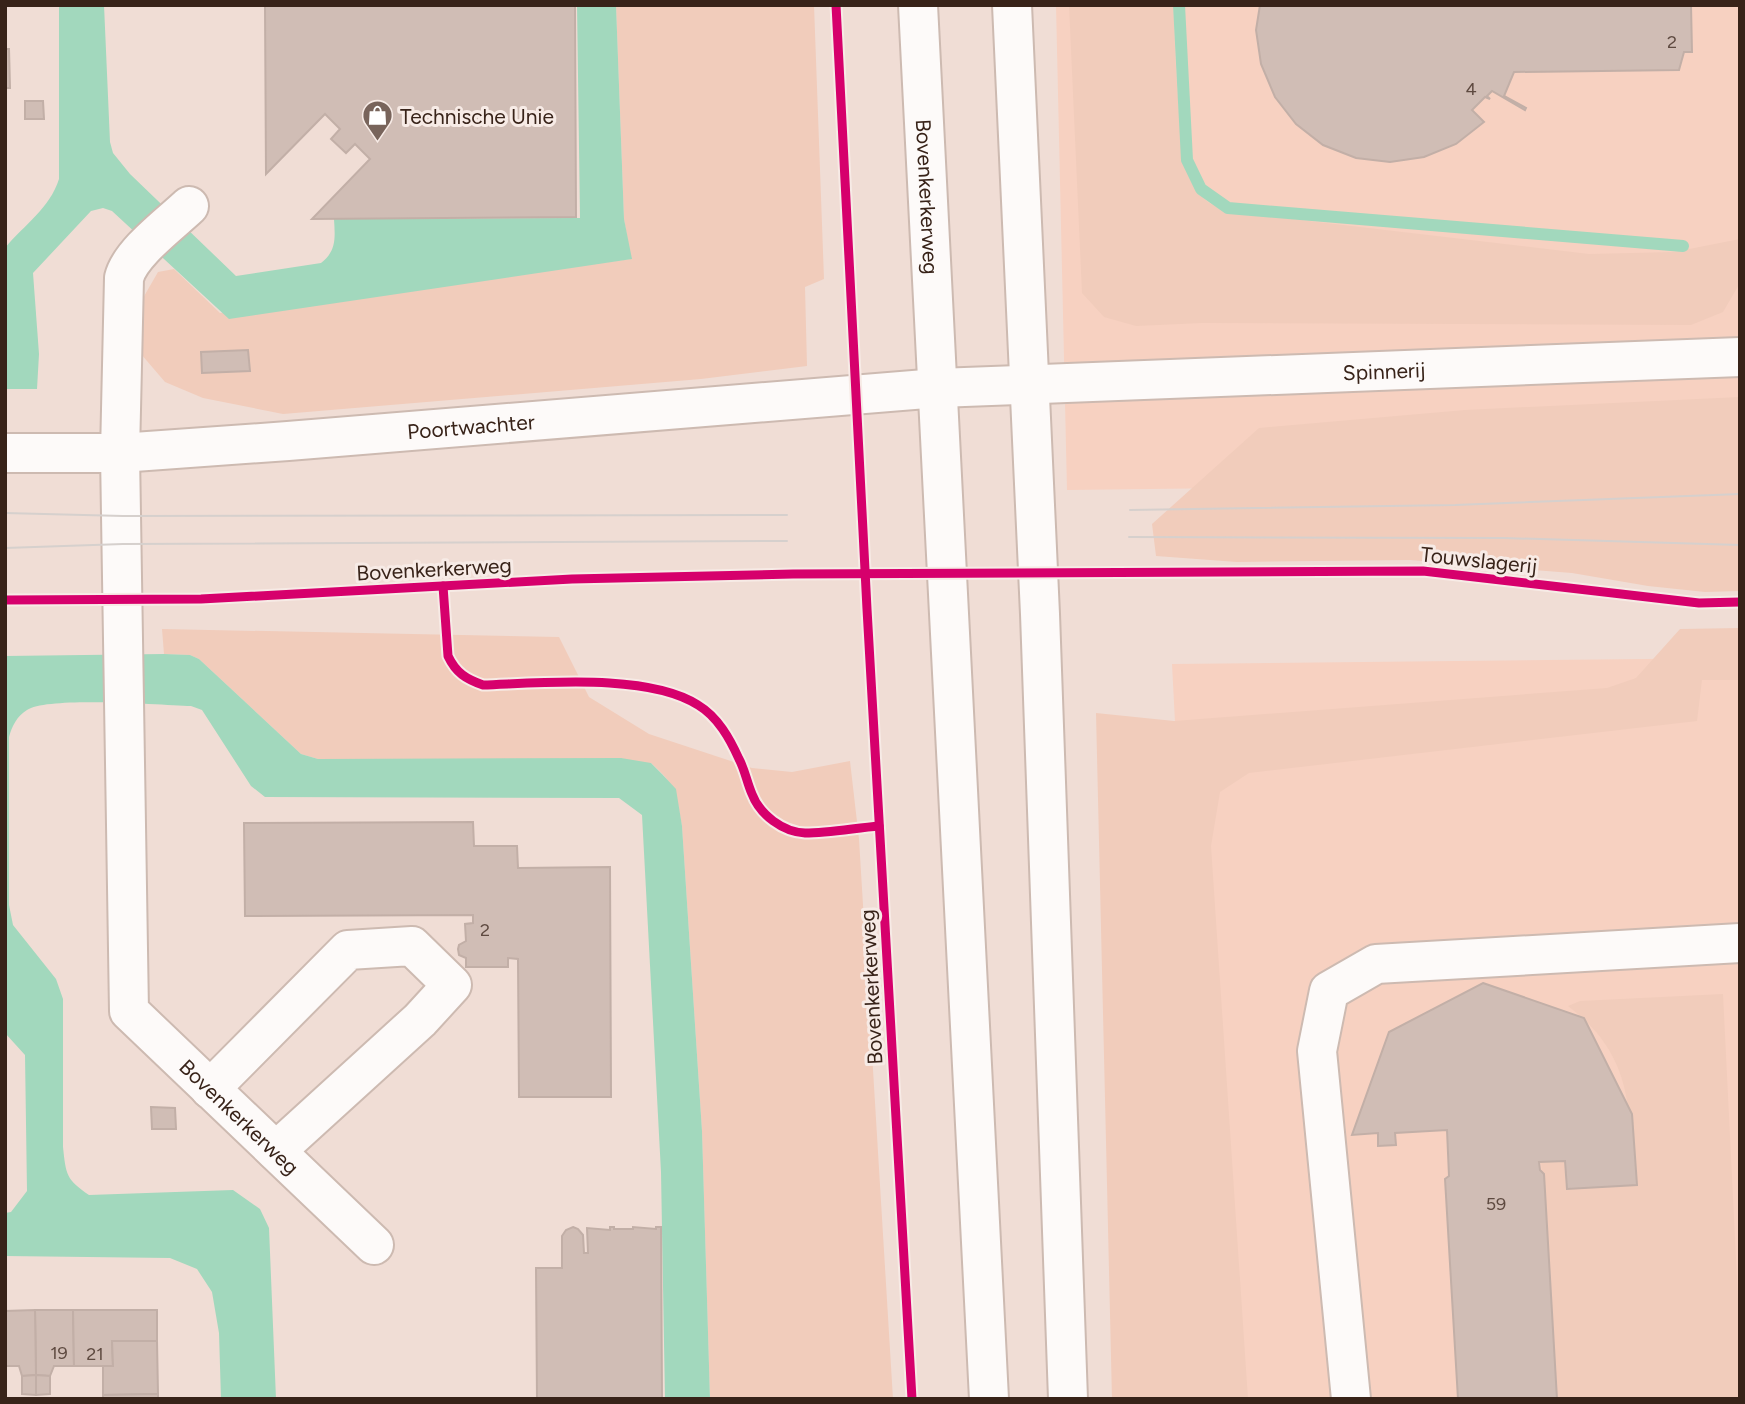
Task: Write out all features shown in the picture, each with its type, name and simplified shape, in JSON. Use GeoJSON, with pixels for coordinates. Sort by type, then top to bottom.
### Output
{"type":"FeatureCollection","features":[{"type":"Feature","properties":{"kind":"street","name":"Bovenkerkerweg"},"geometry":{"type":"LineString","coordinates":[[918,5],[989,1399]]}},
{"type":"Feature","properties":{"kind":"street"},"geometry":{"type":"LineString","coordinates":[[1012,5],[1030,384],[1069,1399]]}},
{"type":"Feature","properties":{"kind":"street","name":"Bovenkerkerweg"},"geometry":{"type":"LineString","coordinates":[[189,206],[135,257],[124,278],[120,453],[129,1011],[374,1245]]}},
{"type":"Feature","properties":{"kind":"street","name":"Spinnerij"},"geometry":{"type":"LineString","coordinates":[[1030,384],[1740,357]]}},
{"type":"Feature","properties":{"kind":"street"},"geometry":{"type":"LineString","coordinates":[[938,388],[1030,384]]}},
{"type":"Feature","properties":{"kind":"street","name":"Poortwachter"},"geometry":{"type":"LineString","coordinates":[[5,453],[120,453],[938,388]]}},
{"type":"Feature","properties":{"kind":"street"},"geometry":{"type":"LineString","coordinates":[[1350,1399],[1317,1051],[1329,992],[1376,964],[1740,943]]}},
{"type":"Feature","properties":{"kind":"street"},"geometry":{"type":"LineString","coordinates":[[211,1089],[348,950],[412,946],[452,985],[420,1020],[276,1151]]}},
{"type":"Feature","properties":{"kind":"shaded area"},"geometry":{"type":"Polygon","coordinates":[[[59,5],[104,5],[110,142],[113,153],[130,174],[236,276],[321,263],[332,249],[335,238],[334,219],[580,218],[577,5],[616,5],[624,219],[632,259],[229,319],[112,211],[103,208],[91,211],[33,273],[39,354],[37,389],[5,389],[5,248],[43,208],[59,179],[59,5]]]}},
{"type":"Feature","properties":{"kind":"shaded area"},"geometry":{"type":"Polygon","coordinates":[[[616,5],[814,5],[824,279],[805,287],[807,366],[701,379],[283,414],[203,398],[165,382],[141,354],[139,305],[158,272],[174,269],[220,313],[631,259],[624,219],[616,5]]]}},
{"type":"Feature","properties":{"kind":"shaded area"},"geometry":{"type":"Polygon","coordinates":[[[1056,5],[1740,5],[1740,482],[1067,490],[1056,5]]]}},
{"type":"Feature","properties":{"kind":"shaded area"},"geometry":{"type":"Polygon","coordinates":[[[1069,5],[1173,5],[1183,140],[1197,188],[1214,206],[1250,214],[1589,254],[1674,252],[1740,239],[1740,283],[1723,312],[1691,325],[1202,323],[1136,326],[1104,317],[1082,293],[1069,5]]]}},
{"type":"Feature","properties":{"kind":"shaded area"},"geometry":{"type":"Polygon","coordinates":[[[1740,397],[1740,591],[1705,592],[1648,586],[1572,573],[1410,560],[1237,562],[1156,556],[1152,524],[1259,428],[1465,410],[1740,397]]]}},
{"type":"Feature","properties":{"kind":"shaded area"},"geometry":{"type":"Polygon","coordinates":[[[1740,628],[1740,680],[1702,680],[1697,721],[1249,773],[1220,792],[1211,846],[1248,1399],[1112,1399],[1096,713],[1174,721],[1607,688],[1636,678],[1680,629],[1740,628]]]}},
{"type":"Feature","properties":{"kind":"shaded area"},"geometry":{"type":"Polygon","coordinates":[[[162,629],[559,637],[589,697],[649,734],[752,768],[792,772],[850,761],[859,839],[893,1399],[710,1399],[702,1131],[682,826],[674,791],[660,771],[651,763],[318,759],[301,754],[199,659],[190,655],[164,654],[162,629]]]}},
{"type":"Feature","properties":{"kind":"shaded area"},"geometry":{"type":"Polygon","coordinates":[[[190,655],[199,659],[301,754],[318,759],[621,758],[651,763],[676,789],[682,826],[702,1131],[710,1399],[665,1399],[661,1172],[642,815],[619,798],[265,797],[251,786],[202,710],[191,706],[57,703],[39,706],[20,715],[9,737],[9,905],[13,925],[56,979],[63,999],[63,1147],[68,1176],[89,1195],[233,1190],[260,1209],[269,1228],[276,1399],[221,1399],[219,1333],[212,1292],[197,1269],[170,1258],[5,1256],[5,1213],[11,1212],[27,1191],[25,1055],[5,1033],[5,656],[190,655]]]}},
{"type":"Feature","properties":{"kind":"shaded area"},"geometry":{"type":"Polygon","coordinates":[[[1740,658],[1740,1399],[1210,1399],[1172,664],[1740,658]]]}},
{"type":"Feature","properties":{"kind":"shaded area"},"geometry":{"type":"Polygon","coordinates":[[[1723,994],[1740,1340],[1740,1399],[1555,1399],[1541,1161],[1564,1160],[1566,1188],[1631,1185],[1630,1132],[1624,1086],[1605,1044],[1568,1006],[1580,1001],[1723,994]]]}},
{"type":"Feature","properties":{"kind":"building"},"geometry":{"type":"Polygon","coordinates":[[[265,5],[575,5],[576,217],[312,219],[370,159],[355,144],[346,153],[331,139],[340,129],[325,114],[266,174],[265,5]]]}},
{"type":"Feature","properties":{"kind":"building"},"geometry":{"type":"Polygon","coordinates":[[[1260,5],[1691,5],[1692,52],[1684,52],[1679,70],[1514,72],[1504,96],[1526,108],[1525,110],[1492,91],[1487,96],[1490,99],[1485,97],[1472,110],[1484,122],[1456,144],[1424,157],[1390,162],[1356,158],[1323,145],[1296,124],[1275,97],[1261,64],[1256,30],[1260,5]]]}},
{"type":"Feature","properties":{"kind":"building"},"geometry":{"type":"Polygon","coordinates":[[[5,49],[9,49],[10,88],[5,88],[5,49]]]}},
{"type":"Feature","properties":{"kind":"building"},"geometry":{"type":"Polygon","coordinates":[[[25,101],[43,101],[44,119],[25,119],[25,101]]]}},
{"type":"Feature","properties":{"kind":"building"},"geometry":{"type":"Polygon","coordinates":[[[248,350],[250,371],[202,373],[201,352],[248,350]]]}},
{"type":"Feature","properties":{"kind":"building"},"geometry":{"type":"Polygon","coordinates":[[[473,822],[474,846],[517,846],[518,868],[610,867],[611,1097],[519,1097],[518,959],[508,958],[508,967],[466,967],[466,958],[459,955],[458,949],[459,945],[466,941],[465,924],[473,923],[473,915],[245,916],[244,823],[473,822]]]}},
{"type":"Feature","properties":{"kind":"building"},"geometry":{"type":"Polygon","coordinates":[[[1483,983],[1584,1018],[1632,1114],[1637,1185],[1567,1189],[1565,1161],[1539,1162],[1540,1170],[1544,1174],[1557,1399],[1458,1399],[1445,1179],[1449,1176],[1447,1130],[1395,1133],[1396,1145],[1378,1146],[1378,1133],[1352,1135],[1389,1032],[1483,983]]]}},
{"type":"Feature","properties":{"kind":"building"},"geometry":{"type":"Polygon","coordinates":[[[151,1107],[175,1108],[176,1129],[152,1129],[151,1107]]]}},
{"type":"Feature","properties":{"kind":"building"},"geometry":{"type":"Polygon","coordinates":[[[573,1227],[583,1235],[584,1253],[588,1253],[587,1228],[610,1230],[610,1227],[661,1227],[662,1399],[537,1399],[536,1268],[562,1268],[562,1236],[566,1230],[573,1227]]]}},
{"type":"Feature","properties":{"kind":"building"},"geometry":{"type":"Polygon","coordinates":[[[35,1310],[73,1310],[74,1366],[54,1366],[50,1376],[36,1375],[35,1310]]]}},
{"type":"Feature","properties":{"kind":"building"},"geometry":{"type":"Polygon","coordinates":[[[35,1310],[36,1375],[22,1376],[19,1366],[5,1366],[5,1311],[35,1310]]]}},
{"type":"Feature","properties":{"kind":"building"},"geometry":{"type":"Polygon","coordinates":[[[73,1310],[157,1310],[157,1341],[112,1341],[113,1366],[74,1366],[73,1310]]]}},
{"type":"Feature","properties":{"kind":"building"},"geometry":{"type":"Polygon","coordinates":[[[112,1341],[157,1341],[158,1394],[103,1395],[103,1366],[113,1366],[112,1341]]]}},
{"type":"Feature","properties":{"kind":"building"},"geometry":{"type":"Polygon","coordinates":[[[36,1375],[36,1395],[22,1394],[22,1376],[36,1375]]]}},
{"type":"Feature","properties":{"kind":"building"},"geometry":{"type":"Polygon","coordinates":[[[36,1375],[50,1376],[50,1394],[36,1395],[36,1375]]]}},
{"type":"Feature","properties":{"kind":"building"},"geometry":{"type":"Polygon","coordinates":[[[158,1394],[158,1399],[103,1399],[103,1395],[158,1394]]]}},
{"type":"Feature","properties":{"kind":"waterway"},"geometry":{"type":"LineString","coordinates":[[1179,5],[1187,160],[1201,189],[1228,208],[1683,246]]}},
{"type":"Feature","properties":{"kind":"tram line"},"geometry":{"type":"LineString","coordinates":[[1130,510],[1455,505],[1740,494]]}},
{"type":"Feature","properties":{"kind":"tram line"},"geometry":{"type":"LineString","coordinates":[[5,513],[123,516],[787,515]]}},
{"type":"Feature","properties":{"kind":"tram line"},"geometry":{"type":"LineString","coordinates":[[1129,537],[1504,538],[1740,545]]}},
{"type":"Feature","properties":{"kind":"tram line"},"geometry":{"type":"LineString","coordinates":[[5,548],[123,544],[787,541]]}},
{"type":"Feature","properties":{"kind":"cycle path"},"geometry":{"type":"LineString","coordinates":[[836,5],[912,1399]]}},
{"type":"Feature","properties":{"kind":"cycle path","name":"Touwslagerij"},"geometry":{"type":"LineString","coordinates":[[5,600],[201,599],[572,579],[793,574],[1423,571],[1699,603],[1740,602]]}},
{"type":"Feature","properties":{"kind":"cycle path"},"geometry":{"type":"LineString","coordinates":[[443,586],[448,656],[454,667],[467,678],[483,685],[564,682],[624,684],[677,695],[698,705],[717,722],[735,751],[756,802],[773,821],[805,833],[879,826]]}},
{"type":"Feature","properties":{"kind":"place","name":"Technische Unie"},"geometry":{"type":"Point","coordinates":[377,143]}}]}
